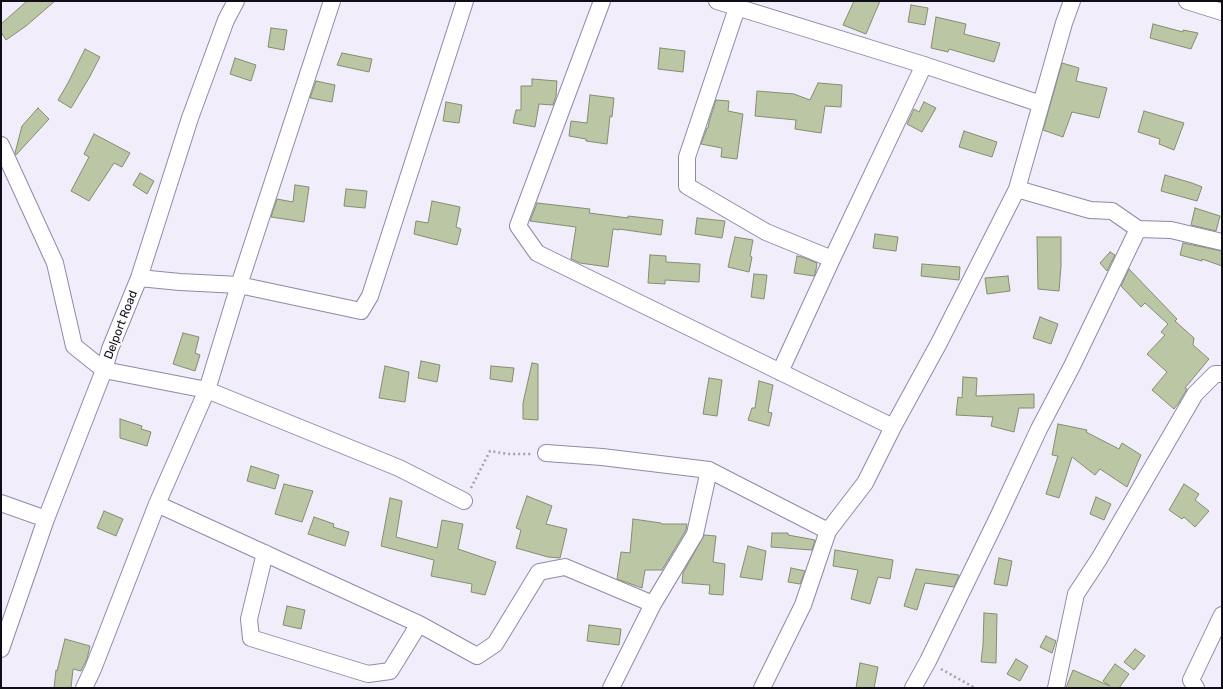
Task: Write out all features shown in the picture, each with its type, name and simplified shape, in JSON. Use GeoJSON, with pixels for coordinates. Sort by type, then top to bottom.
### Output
{"type":"FeatureCollection","features":[{"type":"Feature","properties":{"kind":"street","name":"Delport Road"},"geometry":{"type":"LineString","coordinates":[[1,649],[46,519],[104,370],[110,349],[140,278],[190,118],[226,20],[236,1]]}},
{"type":"Feature","properties":{"kind":"street"},"geometry":{"type":"LineString","coordinates":[[84,688],[93,669],[157,504],[206,390],[238,285],[332,1]]}},
{"type":"Feature","properties":{"kind":"street"},"geometry":{"type":"LineString","coordinates":[[140,278],[238,285],[361,311],[370,296],[465,1]]}},
{"type":"Feature","properties":{"kind":"street"},"geometry":{"type":"LineString","coordinates":[[602,1],[518,226],[537,253],[893,427]]}},
{"type":"Feature","properties":{"kind":"street"},"geometry":{"type":"LineString","coordinates":[[717,1],[924,65],[1041,104]]}},
{"type":"Feature","properties":{"kind":"street"},"geometry":{"type":"LineString","coordinates":[[762,688],[804,605],[828,531],[865,483],[893,427],[939,343],[1017,189],[1064,23],[1072,1]]}},
{"type":"Feature","properties":{"kind":"street"},"geometry":{"type":"LineString","coordinates":[[1187,1],[1222,12]]}},
{"type":"Feature","properties":{"kind":"street"},"geometry":{"type":"LineString","coordinates":[[737,8],[687,157],[687,186],[766,232],[832,259]]}},
{"type":"Feature","properties":{"kind":"street"},"geometry":{"type":"LineString","coordinates":[[780,372],[924,65]]}},
{"type":"Feature","properties":{"kind":"street"},"geometry":{"type":"LineString","coordinates":[[1,145],[55,263],[74,346],[104,370],[206,390],[398,468],[464,501]]}},
{"type":"Feature","properties":{"kind":"street"},"geometry":{"type":"LineString","coordinates":[[1017,189],[1090,210],[1112,211],[1138,230],[1171,230],[1222,242]]}},
{"type":"Feature","properties":{"kind":"street"},"geometry":{"type":"LineString","coordinates":[[913,688],[928,661],[1038,429],[1072,366],[1138,230]]}},
{"type":"Feature","properties":{"kind":"street"},"geometry":{"type":"LineString","coordinates":[[1056,688],[1076,594],[1099,559],[1195,394],[1215,374],[1222,374]]}},
{"type":"Feature","properties":{"kind":"street"},"geometry":{"type":"LineString","coordinates":[[546,453],[602,457],[709,470],[828,531]]}},
{"type":"Feature","properties":{"kind":"street"},"geometry":{"type":"LineString","coordinates":[[611,688],[653,604],[695,534],[709,470]]}},
{"type":"Feature","properties":{"kind":"street"},"geometry":{"type":"LineString","coordinates":[[1,503],[46,519]]}},
{"type":"Feature","properties":{"kind":"street"},"geometry":{"type":"LineString","coordinates":[[157,504],[419,624],[477,656],[495,644],[539,572],[565,568],[653,604]]}},
{"type":"Feature","properties":{"kind":"street"},"geometry":{"type":"LineString","coordinates":[[265,553],[248,619],[251,638],[368,674],[390,671],[419,624]]}},
{"type":"Feature","properties":{"kind":"street"},"geometry":{"type":"LineString","coordinates":[[1196,688],[1191,680],[1222,615]]}},
{"type":"Feature","properties":{"kind":"path"},"geometry":{"type":"LineString","coordinates":[[464,501],[490,451],[508,454],[546,453]]}},
{"type":"Feature","properties":{"kind":"path"},"geometry":{"type":"LineString","coordinates":[[928,661],[975,688]]}},
{"type":"Feature","properties":{"kind":"building"},"geometry":{"type":"Polygon","coordinates":[[[27,1],[55,1],[26,26],[6,40],[1,32],[1,24],[27,1]]]}},
{"type":"Feature","properties":{"kind":"building"},"geometry":{"type":"Polygon","coordinates":[[[854,1],[880,1],[866,34],[843,25],[854,1]]]}},
{"type":"Feature","properties":{"kind":"building"},"geometry":{"type":"Polygon","coordinates":[[[911,5],[928,8],[925,25],[908,22],[911,5]]]}},
{"type":"Feature","properties":{"kind":"building"},"geometry":{"type":"Polygon","coordinates":[[[936,17],[966,24],[964,34],[1000,43],[994,62],[949,49],[948,52],[931,48],[936,17]]]}},
{"type":"Feature","properties":{"kind":"building"},"geometry":{"type":"Polygon","coordinates":[[[1153,24],[1183,32],[1183,30],[1198,33],[1191,49],[1150,38],[1153,24]]]}},
{"type":"Feature","properties":{"kind":"building"},"geometry":{"type":"Polygon","coordinates":[[[271,28],[287,30],[284,50],[268,47],[271,28]]]}},
{"type":"Feature","properties":{"kind":"building"},"geometry":{"type":"Polygon","coordinates":[[[660,48],[685,51],[683,72],[658,69],[660,48]]]}},
{"type":"Feature","properties":{"kind":"building"},"geometry":{"type":"Polygon","coordinates":[[[85,49],[100,57],[71,108],[58,100],[85,49]]]}},
{"type":"Feature","properties":{"kind":"building"},"geometry":{"type":"Polygon","coordinates":[[[342,53],[372,59],[369,72],[337,65],[342,53]]]}},
{"type":"Feature","properties":{"kind":"building"},"geometry":{"type":"Polygon","coordinates":[[[235,58],[256,65],[251,81],[230,74],[235,58]]]}},
{"type":"Feature","properties":{"kind":"building"},"geometry":{"type":"Polygon","coordinates":[[[1062,63],[1079,68],[1076,81],[1107,88],[1099,118],[1072,112],[1063,137],[1043,130],[1062,63]]]}},
{"type":"Feature","properties":{"kind":"building"},"geometry":{"type":"Polygon","coordinates":[[[532,79],[557,81],[556,96],[553,105],[539,104],[535,127],[513,123],[516,110],[521,110],[521,86],[532,86],[532,79]]]}},
{"type":"Feature","properties":{"kind":"building"},"geometry":{"type":"Polygon","coordinates":[[[316,81],[335,85],[332,102],[310,98],[316,81]]]}},
{"type":"Feature","properties":{"kind":"building"},"geometry":{"type":"Polygon","coordinates":[[[818,83],[842,85],[841,107],[825,106],[821,133],[795,129],[796,120],[755,116],[757,91],[794,94],[810,100],[818,83]]]}},
{"type":"Feature","properties":{"kind":"building"},"geometry":{"type":"Polygon","coordinates":[[[590,95],[614,98],[612,117],[610,116],[607,144],[586,141],[586,139],[569,136],[571,121],[587,123],[590,95]]]}},
{"type":"Feature","properties":{"kind":"building"},"geometry":{"type":"Polygon","coordinates":[[[716,100],[729,101],[728,111],[743,114],[737,159],[721,157],[722,148],[701,144],[708,128],[716,100]]]}},
{"type":"Feature","properties":{"kind":"building"},"geometry":{"type":"Polygon","coordinates":[[[446,102],[462,105],[459,123],[443,121],[446,102]]]}},
{"type":"Feature","properties":{"kind":"building"},"geometry":{"type":"Polygon","coordinates":[[[924,102],[936,108],[922,132],[907,124],[914,109],[919,112],[924,102]]]}},
{"type":"Feature","properties":{"kind":"building"},"geometry":{"type":"Polygon","coordinates":[[[38,108],[49,119],[16,155],[15,153],[22,126],[38,108]]]}},
{"type":"Feature","properties":{"kind":"building"},"geometry":{"type":"Polygon","coordinates":[[[1144,111],[1184,123],[1174,150],[1159,144],[1160,139],[1138,132],[1144,111]]]}},
{"type":"Feature","properties":{"kind":"building"},"geometry":{"type":"Polygon","coordinates":[[[964,131],[997,142],[992,157],[959,147],[964,131]]]}},
{"type":"Feature","properties":{"kind":"building"},"geometry":{"type":"Polygon","coordinates":[[[94,134],[130,153],[122,167],[114,163],[89,201],[71,191],[89,157],[84,154],[94,134]]]}},
{"type":"Feature","properties":{"kind":"building"},"geometry":{"type":"Polygon","coordinates":[[[140,173],[154,181],[147,194],[133,185],[140,173]]]}},
{"type":"Feature","properties":{"kind":"building"},"geometry":{"type":"Polygon","coordinates":[[[1165,175],[1202,187],[1197,201],[1161,191],[1165,175]]]}},
{"type":"Feature","properties":{"kind":"building"},"geometry":{"type":"Polygon","coordinates":[[[295,185],[309,187],[304,222],[271,217],[277,199],[293,202],[295,185]]]}},
{"type":"Feature","properties":{"kind":"building"},"geometry":{"type":"Polygon","coordinates":[[[346,189],[367,191],[365,208],[344,206],[346,189]]]}},
{"type":"Feature","properties":{"kind":"building"},"geometry":{"type":"Polygon","coordinates":[[[432,201],[460,207],[456,227],[461,229],[457,245],[414,234],[416,221],[428,223],[432,201]]]}},
{"type":"Feature","properties":{"kind":"building"},"geometry":{"type":"Polygon","coordinates":[[[537,203],[590,209],[589,213],[628,218],[628,216],[663,220],[661,235],[613,229],[608,267],[580,263],[571,259],[576,227],[530,221],[537,203]]]}},
{"type":"Feature","properties":{"kind":"building"},"geometry":{"type":"Polygon","coordinates":[[[1195,208],[1220,216],[1216,231],[1191,225],[1195,208]]]}},
{"type":"Feature","properties":{"kind":"building"},"geometry":{"type":"Polygon","coordinates":[[[697,218],[725,221],[722,238],[695,234],[697,218]]]}},
{"type":"Feature","properties":{"kind":"building"},"geometry":{"type":"Polygon","coordinates":[[[875,234],[898,237],[896,251],[873,248],[875,234]]]}},
{"type":"Feature","properties":{"kind":"building"},"geometry":{"type":"Polygon","coordinates":[[[735,237],[753,240],[749,272],[728,267],[735,237]]]}},
{"type":"Feature","properties":{"kind":"building"},"geometry":{"type":"Polygon","coordinates":[[[1037,237],[1061,237],[1059,291],[1038,289],[1037,237]]]}},
{"type":"Feature","properties":{"kind":"building"},"geometry":{"type":"Polygon","coordinates":[[[1183,243],[1222,251],[1222,266],[1202,259],[1202,261],[1180,255],[1183,243]]]}},
{"type":"Feature","properties":{"kind":"building"},"geometry":{"type":"Polygon","coordinates":[[[1110,252],[1115,255],[1107,271],[1100,263],[1110,252]]]}},
{"type":"Feature","properties":{"kind":"building"},"geometry":{"type":"Polygon","coordinates":[[[650,255],[666,256],[666,262],[700,264],[699,282],[665,280],[665,284],[648,283],[650,255]]]}},
{"type":"Feature","properties":{"kind":"building"},"geometry":{"type":"Polygon","coordinates":[[[797,256],[817,263],[814,276],[794,273],[797,256]]]}},
{"type":"Feature","properties":{"kind":"building"},"geometry":{"type":"Polygon","coordinates":[[[922,264],[960,267],[959,280],[921,276],[922,264]]]}},
{"type":"Feature","properties":{"kind":"building"},"geometry":{"type":"Polygon","coordinates":[[[1129,269],[1177,319],[1175,321],[1194,338],[1193,345],[1209,359],[1185,388],[1187,389],[1174,409],[1152,390],[1167,372],[1147,354],[1165,335],[1161,332],[1168,324],[1145,303],[1141,307],[1121,286],[1129,269]]]}},
{"type":"Feature","properties":{"kind":"building"},"geometry":{"type":"Polygon","coordinates":[[[754,274],[767,275],[764,299],[751,297],[754,274]]]}},
{"type":"Feature","properties":{"kind":"building"},"geometry":{"type":"Polygon","coordinates":[[[1008,276],[1010,291],[987,294],[985,278],[1008,276]]]}},
{"type":"Feature","properties":{"kind":"building"},"geometry":{"type":"Polygon","coordinates":[[[1040,317],[1058,324],[1051,344],[1033,338],[1040,317]]]}},
{"type":"Feature","properties":{"kind":"building"},"geometry":{"type":"Polygon","coordinates":[[[183,333],[199,337],[195,353],[200,355],[195,371],[173,364],[183,333]]]}},
{"type":"Feature","properties":{"kind":"building"},"geometry":{"type":"Polygon","coordinates":[[[421,361],[440,365],[437,382],[418,378],[421,361]]]}},
{"type":"Feature","properties":{"kind":"building"},"geometry":{"type":"Polygon","coordinates":[[[532,363],[538,364],[538,420],[523,419],[523,403],[532,363]]]}},
{"type":"Feature","properties":{"kind":"building"},"geometry":{"type":"Polygon","coordinates":[[[385,366],[409,372],[405,402],[379,398],[385,366]]]}},
{"type":"Feature","properties":{"kind":"building"},"geometry":{"type":"Polygon","coordinates":[[[491,366],[514,368],[512,382],[490,379],[491,366]]]}},
{"type":"Feature","properties":{"kind":"building"},"geometry":{"type":"Polygon","coordinates":[[[963,377],[977,378],[976,396],[1034,394],[1034,408],[1019,408],[1014,432],[991,426],[993,417],[956,415],[958,397],[962,398],[963,377]]]}},
{"type":"Feature","properties":{"kind":"building"},"geometry":{"type":"Polygon","coordinates":[[[709,378],[722,380],[717,416],[703,414],[709,378]]]}},
{"type":"Feature","properties":{"kind":"building"},"geometry":{"type":"Polygon","coordinates":[[[759,381],[773,385],[768,412],[772,413],[769,426],[748,420],[752,408],[755,408],[759,381]]]}},
{"type":"Feature","properties":{"kind":"building"},"geometry":{"type":"Polygon","coordinates":[[[120,419],[142,426],[141,429],[151,432],[147,446],[120,438],[120,419]]]}},
{"type":"Feature","properties":{"kind":"building"},"geometry":{"type":"Polygon","coordinates":[[[1058,424],[1087,430],[1086,432],[1119,449],[1122,443],[1141,455],[1127,487],[1100,469],[1095,475],[1072,457],[1059,498],[1046,494],[1058,456],[1052,455],[1058,424]]]}},
{"type":"Feature","properties":{"kind":"building"},"geometry":{"type":"Polygon","coordinates":[[[251,466],[279,475],[275,489],[247,481],[251,466]]]}},
{"type":"Feature","properties":{"kind":"building"},"geometry":{"type":"Polygon","coordinates":[[[284,484],[313,491],[302,522],[275,514],[284,484]]]}},
{"type":"Feature","properties":{"kind":"building"},"geometry":{"type":"Polygon","coordinates":[[[1184,484],[1199,494],[1195,500],[1209,511],[1195,527],[1184,517],[1182,519],[1169,510],[1184,484]]]}},
{"type":"Feature","properties":{"kind":"building"},"geometry":{"type":"Polygon","coordinates":[[[527,496],[552,506],[546,524],[567,529],[560,558],[548,557],[516,548],[521,530],[516,528],[527,496]]]}},
{"type":"Feature","properties":{"kind":"building"},"geometry":{"type":"Polygon","coordinates":[[[1096,497],[1111,504],[1104,520],[1090,514],[1096,497]]]}},
{"type":"Feature","properties":{"kind":"building"},"geometry":{"type":"Polygon","coordinates":[[[390,498],[402,501],[396,537],[437,548],[442,520],[463,524],[458,549],[496,562],[485,595],[471,592],[472,584],[431,576],[434,560],[381,546],[390,498]]]}},
{"type":"Feature","properties":{"kind":"building"},"geometry":{"type":"Polygon","coordinates":[[[104,511],[123,519],[116,536],[97,528],[104,511]]]}},
{"type":"Feature","properties":{"kind":"building"},"geometry":{"type":"Polygon","coordinates":[[[314,517],[334,524],[333,527],[349,532],[345,546],[308,534],[314,517]]]}},
{"type":"Feature","properties":{"kind":"building"},"geometry":{"type":"Polygon","coordinates":[[[633,519],[661,524],[687,524],[686,530],[662,570],[645,570],[642,588],[617,579],[621,552],[630,553],[633,519]]]}},
{"type":"Feature","properties":{"kind":"building"},"geometry":{"type":"Polygon","coordinates":[[[772,533],[788,533],[788,535],[815,540],[812,550],[771,547],[772,533]]]}},
{"type":"Feature","properties":{"kind":"building"},"geometry":{"type":"Polygon","coordinates":[[[704,535],[716,536],[713,562],[725,564],[723,595],[709,594],[710,585],[682,583],[683,573],[704,535]]]}},
{"type":"Feature","properties":{"kind":"building"},"geometry":{"type":"Polygon","coordinates":[[[748,546],[766,551],[762,580],[740,577],[748,546]]]}},
{"type":"Feature","properties":{"kind":"building"},"geometry":{"type":"Polygon","coordinates":[[[835,550],[893,560],[890,579],[878,577],[870,604],[851,599],[858,570],[833,566],[835,550]]]}},
{"type":"Feature","properties":{"kind":"building"},"geometry":{"type":"Polygon","coordinates":[[[999,558],[1012,561],[1007,586],[994,584],[999,558]]]}},
{"type":"Feature","properties":{"kind":"building"},"geometry":{"type":"Polygon","coordinates":[[[791,568],[805,571],[800,584],[788,582],[791,568]]]}},
{"type":"Feature","properties":{"kind":"building"},"geometry":{"type":"Polygon","coordinates":[[[916,569],[959,575],[954,587],[925,583],[917,610],[904,606],[916,569]]]}},
{"type":"Feature","properties":{"kind":"building"},"geometry":{"type":"Polygon","coordinates":[[[287,606],[305,610],[301,629],[283,625],[287,606]]]}},
{"type":"Feature","properties":{"kind":"building"},"geometry":{"type":"Polygon","coordinates":[[[984,613],[997,614],[996,663],[981,662],[984,613]]]}},
{"type":"Feature","properties":{"kind":"building"},"geometry":{"type":"Polygon","coordinates":[[[589,625],[621,629],[619,645],[587,641],[589,625]]]}},
{"type":"Feature","properties":{"kind":"building"},"geometry":{"type":"Polygon","coordinates":[[[1046,636],[1056,641],[1052,653],[1040,647],[1046,636]]]}},
{"type":"Feature","properties":{"kind":"building"},"geometry":{"type":"Polygon","coordinates":[[[65,639],[90,646],[87,659],[81,671],[73,669],[71,688],[54,688],[56,670],[57,671],[65,639]]]}},
{"type":"Feature","properties":{"kind":"building"},"geometry":{"type":"Polygon","coordinates":[[[1135,649],[1145,656],[1134,670],[1124,662],[1135,649]]]}},
{"type":"Feature","properties":{"kind":"building"},"geometry":{"type":"Polygon","coordinates":[[[1016,659],[1028,666],[1020,681],[1007,674],[1016,659]]]}},
{"type":"Feature","properties":{"kind":"building"},"geometry":{"type":"Polygon","coordinates":[[[860,663],[878,667],[874,688],[856,688],[860,663]]]}},
{"type":"Feature","properties":{"kind":"building"},"geometry":{"type":"Polygon","coordinates":[[[1115,664],[1129,674],[1119,688],[1066,688],[1073,670],[1110,686],[1103,681],[1115,664]]]}}]}
